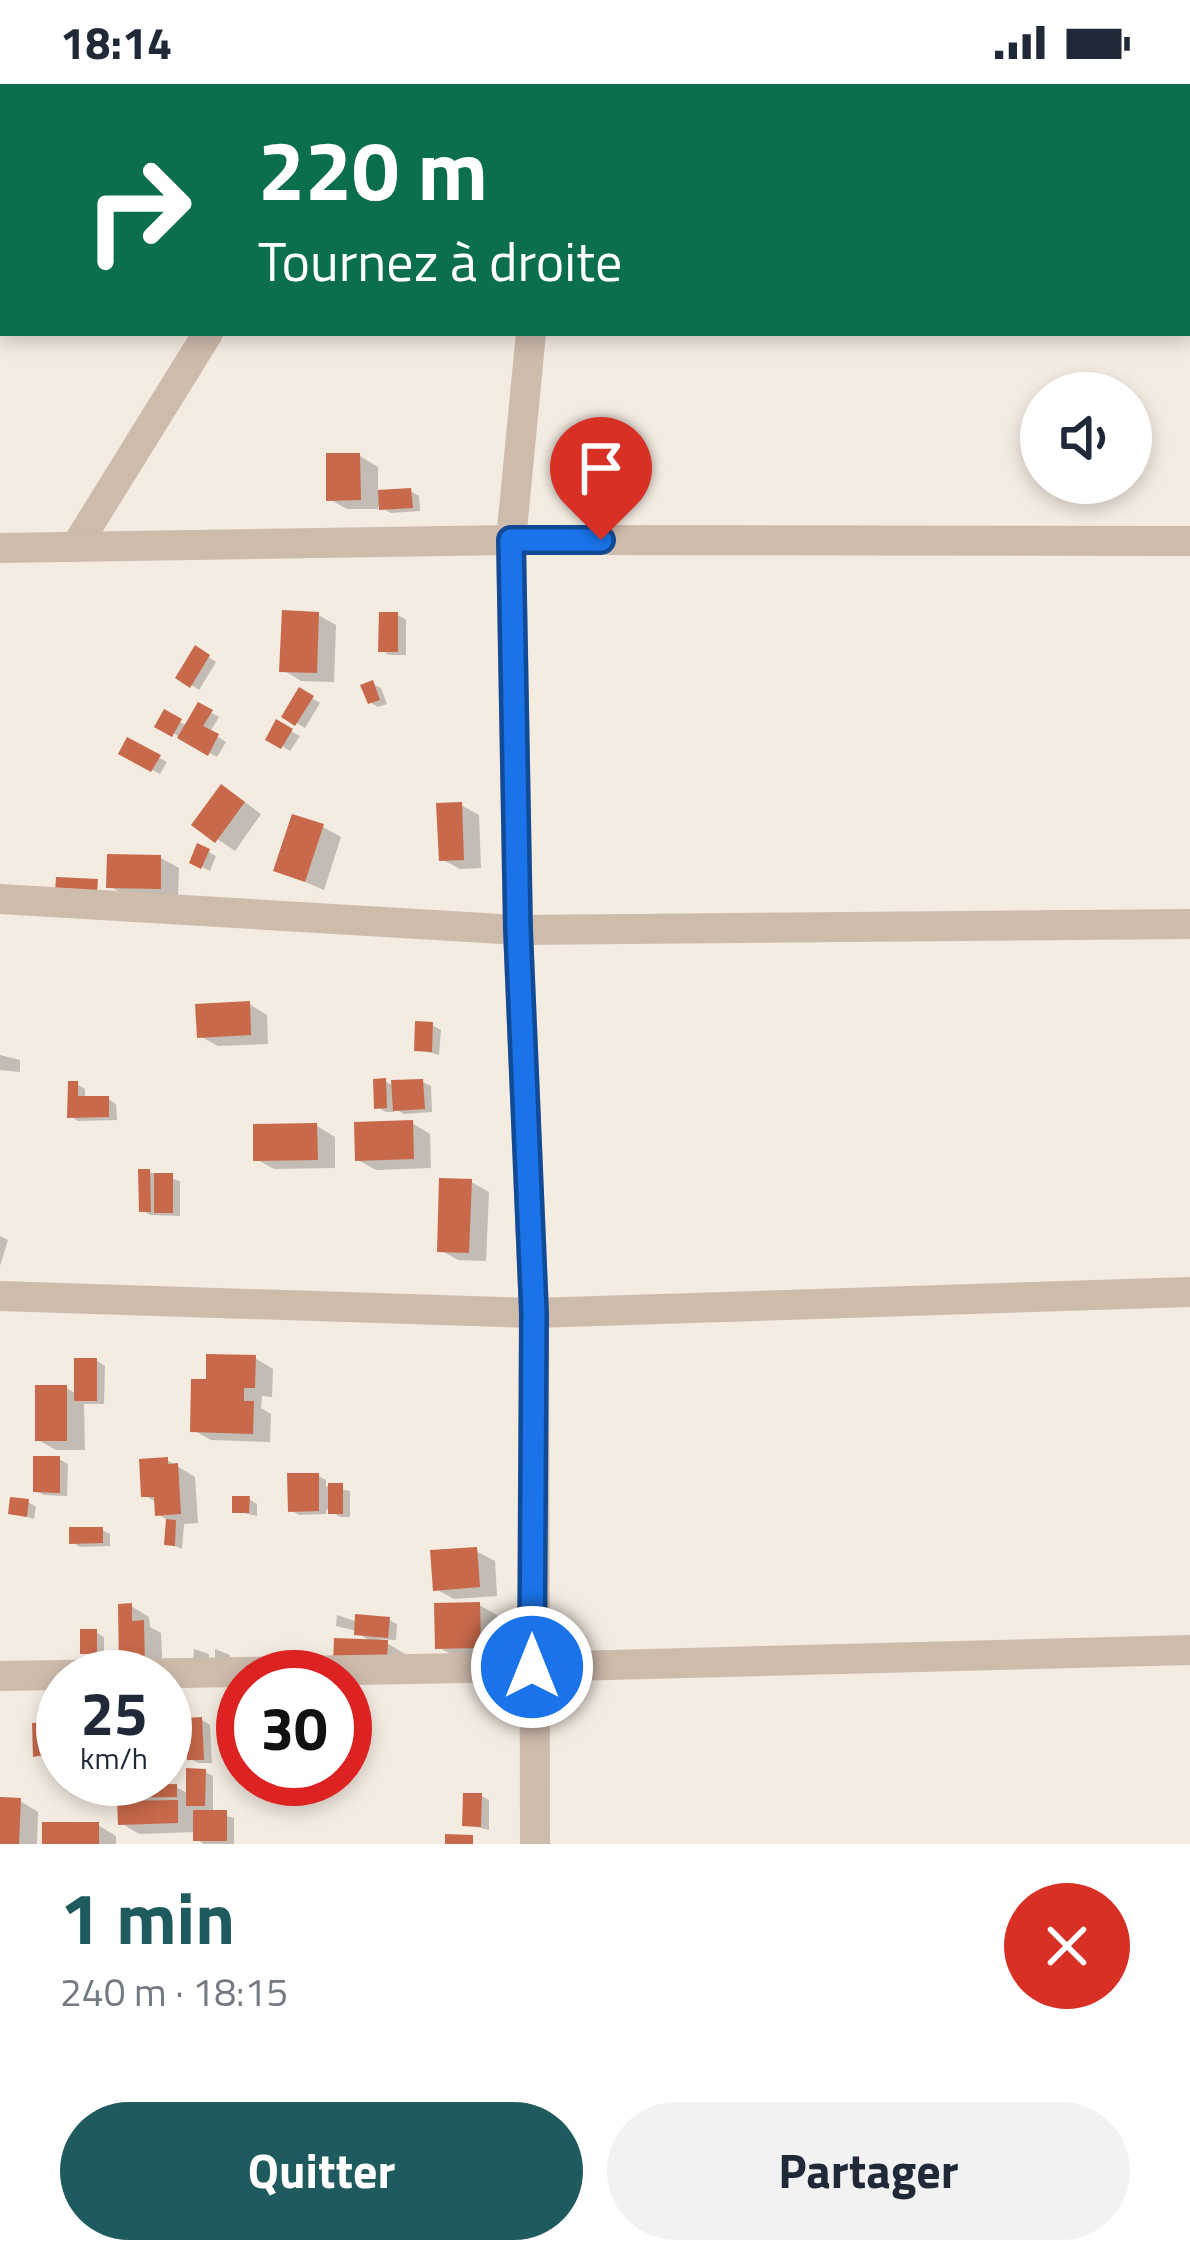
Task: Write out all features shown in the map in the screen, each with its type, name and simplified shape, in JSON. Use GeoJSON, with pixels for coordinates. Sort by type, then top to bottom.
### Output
{"type":"FeatureCollection","features":[{"type":"Feature","properties":{"kind":"street"},"geometry":{"type":"LineString","coordinates":[[76,546],[206,336]]}},
{"type":"Feature","properties":{"kind":"street"},"geometry":{"type":"LineString","coordinates":[[531,336],[511,540],[518,930],[534,1313],[535,1844]]}},
{"type":"Feature","properties":{"kind":"street"},"geometry":{"type":"LineString","coordinates":[[0,548],[511,540],[1190,541]]}},
{"type":"Feature","properties":{"kind":"street"},"geometry":{"type":"LineString","coordinates":[[0,898],[518,930],[1190,924]]}},
{"type":"Feature","properties":{"kind":"street"},"geometry":{"type":"LineString","coordinates":[[0,1296],[534,1313],[1190,1292]]}},
{"type":"Feature","properties":{"kind":"street"},"geometry":{"type":"LineString","coordinates":[[0,1676],[1190,1650]]}},
{"type":"Feature","properties":{"kind":"building"},"geometry":{"type":"Polygon","coordinates":[[[326,453],[360,453],[361,500],[326,501],[326,453]]]}},
{"type":"Feature","properties":{"kind":"building"},"geometry":{"type":"Polygon","coordinates":[[[411,488],[413,508],[379,510],[378,490],[411,488]]]}},
{"type":"Feature","properties":{"kind":"building"},"geometry":{"type":"Polygon","coordinates":[[[282,610],[319,612],[317,673],[279,672],[282,610]]]}},
{"type":"Feature","properties":{"kind":"building"},"geometry":{"type":"Polygon","coordinates":[[[379,612],[398,612],[398,652],[378,652],[379,612]]]}},
{"type":"Feature","properties":{"kind":"building"},"geometry":{"type":"Polygon","coordinates":[[[195,645],[210,655],[190,688],[175,678],[195,645]]]}},
{"type":"Feature","properties":{"kind":"building"},"geometry":{"type":"Polygon","coordinates":[[[373,680],[380,700],[368,704],[360,685],[373,680]]]}},
{"type":"Feature","properties":{"kind":"building"},"geometry":{"type":"Polygon","coordinates":[[[299,687],[314,696],[295,726],[281,717],[299,687]]]}},
{"type":"Feature","properties":{"kind":"building"},"geometry":{"type":"Polygon","coordinates":[[[198,702],[213,710],[203,726],[219,734],[208,756],[177,738],[198,702]]]}},
{"type":"Feature","properties":{"kind":"building"},"geometry":{"type":"Polygon","coordinates":[[[164,709],[182,719],[172,737],[154,727],[164,709]]]}},
{"type":"Feature","properties":{"kind":"building"},"geometry":{"type":"Polygon","coordinates":[[[276,719],[293,729],[281,749],[265,740],[276,719]]]}},
{"type":"Feature","properties":{"kind":"building"},"geometry":{"type":"Polygon","coordinates":[[[127,737],[161,755],[151,772],[118,754],[127,737]]]}},
{"type":"Feature","properties":{"kind":"building"},"geometry":{"type":"Polygon","coordinates":[[[221,784],[245,802],[215,843],[191,825],[221,784]]]}},
{"type":"Feature","properties":{"kind":"building"},"geometry":{"type":"Polygon","coordinates":[[[462,802],[464,860],[439,861],[436,803],[462,802]]]}},
{"type":"Feature","properties":{"kind":"building"},"geometry":{"type":"Polygon","coordinates":[[[292,814],[324,824],[305,882],[273,871],[292,814]]]}},
{"type":"Feature","properties":{"kind":"building"},"geometry":{"type":"Polygon","coordinates":[[[197,843],[210,849],[201,869],[189,863],[197,843]]]}},
{"type":"Feature","properties":{"kind":"building"},"geometry":{"type":"Polygon","coordinates":[[[107,854],[161,855],[161,889],[106,888],[107,854]]]}},
{"type":"Feature","properties":{"kind":"building"},"geometry":{"type":"Polygon","coordinates":[[[56,877],[98,879],[97,895],[55,893],[56,877]]]}},
{"type":"Feature","properties":{"kind":"building"},"geometry":{"type":"Polygon","coordinates":[[[250,1001],[251,1035],[197,1038],[195,1004],[250,1001]]]}},
{"type":"Feature","properties":{"kind":"building"},"geometry":{"type":"Polygon","coordinates":[[[415,1021],[433,1022],[432,1052],[414,1051],[415,1021]]]}},
{"type":"Feature","properties":{"kind":"building"},"geometry":{"type":"Polygon","coordinates":[[[386,1078],[387,1108],[374,1109],[373,1079],[386,1078]]]}},
{"type":"Feature","properties":{"kind":"building"},"geometry":{"type":"Polygon","coordinates":[[[423,1079],[425,1109],[393,1111],[391,1080],[423,1079]]]}},
{"type":"Feature","properties":{"kind":"building"},"geometry":{"type":"Polygon","coordinates":[[[68,1081],[78,1081],[78,1096],[109,1096],[109,1117],[67,1118],[68,1081]]]}},
{"type":"Feature","properties":{"kind":"building"},"geometry":{"type":"Polygon","coordinates":[[[413,1120],[414,1159],[355,1161],[354,1122],[413,1120]]]}},
{"type":"Feature","properties":{"kind":"building"},"geometry":{"type":"Polygon","coordinates":[[[317,1123],[318,1160],[253,1161],[253,1124],[317,1123]]]}},
{"type":"Feature","properties":{"kind":"building"},"geometry":{"type":"Polygon","coordinates":[[[138,1169],[150,1169],[151,1212],[139,1212],[138,1169]]]}},
{"type":"Feature","properties":{"kind":"building"},"geometry":{"type":"Polygon","coordinates":[[[154,1173],[173,1173],[173,1213],[154,1213],[154,1173]]]}},
{"type":"Feature","properties":{"kind":"building"},"geometry":{"type":"Polygon","coordinates":[[[439,1178],[472,1179],[469,1253],[437,1252],[439,1178]]]}},
{"type":"Feature","properties":{"kind":"building"},"geometry":{"type":"Polygon","coordinates":[[[206,1354],[256,1355],[255,1388],[244,1388],[244,1401],[254,1401],[253,1434],[190,1432],[191,1379],[206,1379],[206,1354]]]}},
{"type":"Feature","properties":{"kind":"building"},"geometry":{"type":"Polygon","coordinates":[[[74,1358],[97,1358],[97,1401],[74,1401],[74,1358]]]}},
{"type":"Feature","properties":{"kind":"building"},"geometry":{"type":"Polygon","coordinates":[[[35,1385],[67,1385],[67,1441],[35,1441],[35,1385]]]}},
{"type":"Feature","properties":{"kind":"building"},"geometry":{"type":"Polygon","coordinates":[[[33,1456],[60,1456],[60,1493],[33,1492],[33,1456]]]}},
{"type":"Feature","properties":{"kind":"building"},"geometry":{"type":"Polygon","coordinates":[[[168,1457],[168,1464],[178,1463],[181,1514],[155,1516],[154,1497],[141,1497],[139,1459],[168,1457]]]}},
{"type":"Feature","properties":{"kind":"building"},"geometry":{"type":"Polygon","coordinates":[[[287,1473],[319,1473],[319,1511],[288,1512],[287,1473]]]}},
{"type":"Feature","properties":{"kind":"building"},"geometry":{"type":"Polygon","coordinates":[[[328,1483],[343,1483],[343,1514],[328,1514],[328,1483]]]}},
{"type":"Feature","properties":{"kind":"building"},"geometry":{"type":"Polygon","coordinates":[[[232,1496],[250,1496],[249,1513],[232,1513],[232,1496]]]}},
{"type":"Feature","properties":{"kind":"building"},"geometry":{"type":"Polygon","coordinates":[[[10,1497],[29,1499],[27,1517],[8,1514],[10,1497]]]}},
{"type":"Feature","properties":{"kind":"building"},"geometry":{"type":"Polygon","coordinates":[[[166,1519],[176,1520],[175,1546],[164,1545],[166,1519]]]}},
{"type":"Feature","properties":{"kind":"building"},"geometry":{"type":"Polygon","coordinates":[[[69,1527],[103,1527],[103,1543],[69,1544],[69,1527]]]}},
{"type":"Feature","properties":{"kind":"building"},"geometry":{"type":"Polygon","coordinates":[[[477,1547],[480,1587],[433,1591],[430,1550],[477,1547]]]}},
{"type":"Feature","properties":{"kind":"building"},"geometry":{"type":"Polygon","coordinates":[[[480,1602],[481,1648],[435,1649],[434,1603],[480,1602]]]}},
{"type":"Feature","properties":{"kind":"building"},"geometry":{"type":"Polygon","coordinates":[[[132,1603],[132,1621],[144,1620],[145,1650],[119,1650],[118,1604],[132,1603]]]}},
{"type":"Feature","properties":{"kind":"building"},"geometry":{"type":"Polygon","coordinates":[[[355,1614],[390,1617],[388,1638],[354,1635],[355,1614]]]}},
{"type":"Feature","properties":{"kind":"building"},"geometry":{"type":"Polygon","coordinates":[[[80,1629],[97,1629],[97,1650],[80,1650],[80,1629]]]}},
{"type":"Feature","properties":{"kind":"building"},"geometry":{"type":"Polygon","coordinates":[[[334,1638],[388,1640],[387,1663],[372,1663],[372,1650],[334,1650],[334,1638]]]}},
{"type":"Feature","properties":{"kind":"building"},"geometry":{"type":"Polygon","coordinates":[[[202,1717],[204,1760],[192,1760],[192,1718],[202,1717]]]}},
{"type":"Feature","properties":{"kind":"building"},"geometry":{"type":"Polygon","coordinates":[[[32,1723],[36,1723],[33,1757],[32,1723]]]}},
{"type":"Feature","properties":{"kind":"building"},"geometry":{"type":"Polygon","coordinates":[[[192,1768],[206,1769],[205,1806],[192,1806],[192,1768]]]}},
{"type":"Feature","properties":{"kind":"building"},"geometry":{"type":"Polygon","coordinates":[[[463,1793],[482,1793],[481,1827],[462,1826],[463,1793]]]}},
{"type":"Feature","properties":{"kind":"building"},"geometry":{"type":"Polygon","coordinates":[[[0,1797],[21,1798],[19,1844],[0,1844],[0,1797]]]}},
{"type":"Feature","properties":{"kind":"building"},"geometry":{"type":"Polygon","coordinates":[[[117,1806],[178,1806],[178,1823],[118,1825],[117,1806]]]}},
{"type":"Feature","properties":{"kind":"building"},"geometry":{"type":"Polygon","coordinates":[[[193,1810],[227,1810],[227,1841],[193,1841],[193,1810]]]}},
{"type":"Feature","properties":{"kind":"building"},"geometry":{"type":"Polygon","coordinates":[[[42,1822],[99,1822],[99,1844],[42,1844],[42,1822]]]}},
{"type":"Feature","properties":{"kind":"building"},"geometry":{"type":"Polygon","coordinates":[[[445,1834],[473,1835],[473,1844],[445,1844],[445,1834]]]}},
{"type":"Feature","properties":{"kind":"route"},"geometry":{"type":"LineString","coordinates":[[532,1667],[534,1313],[518,930],[511,540],[601,540]]}}]}
